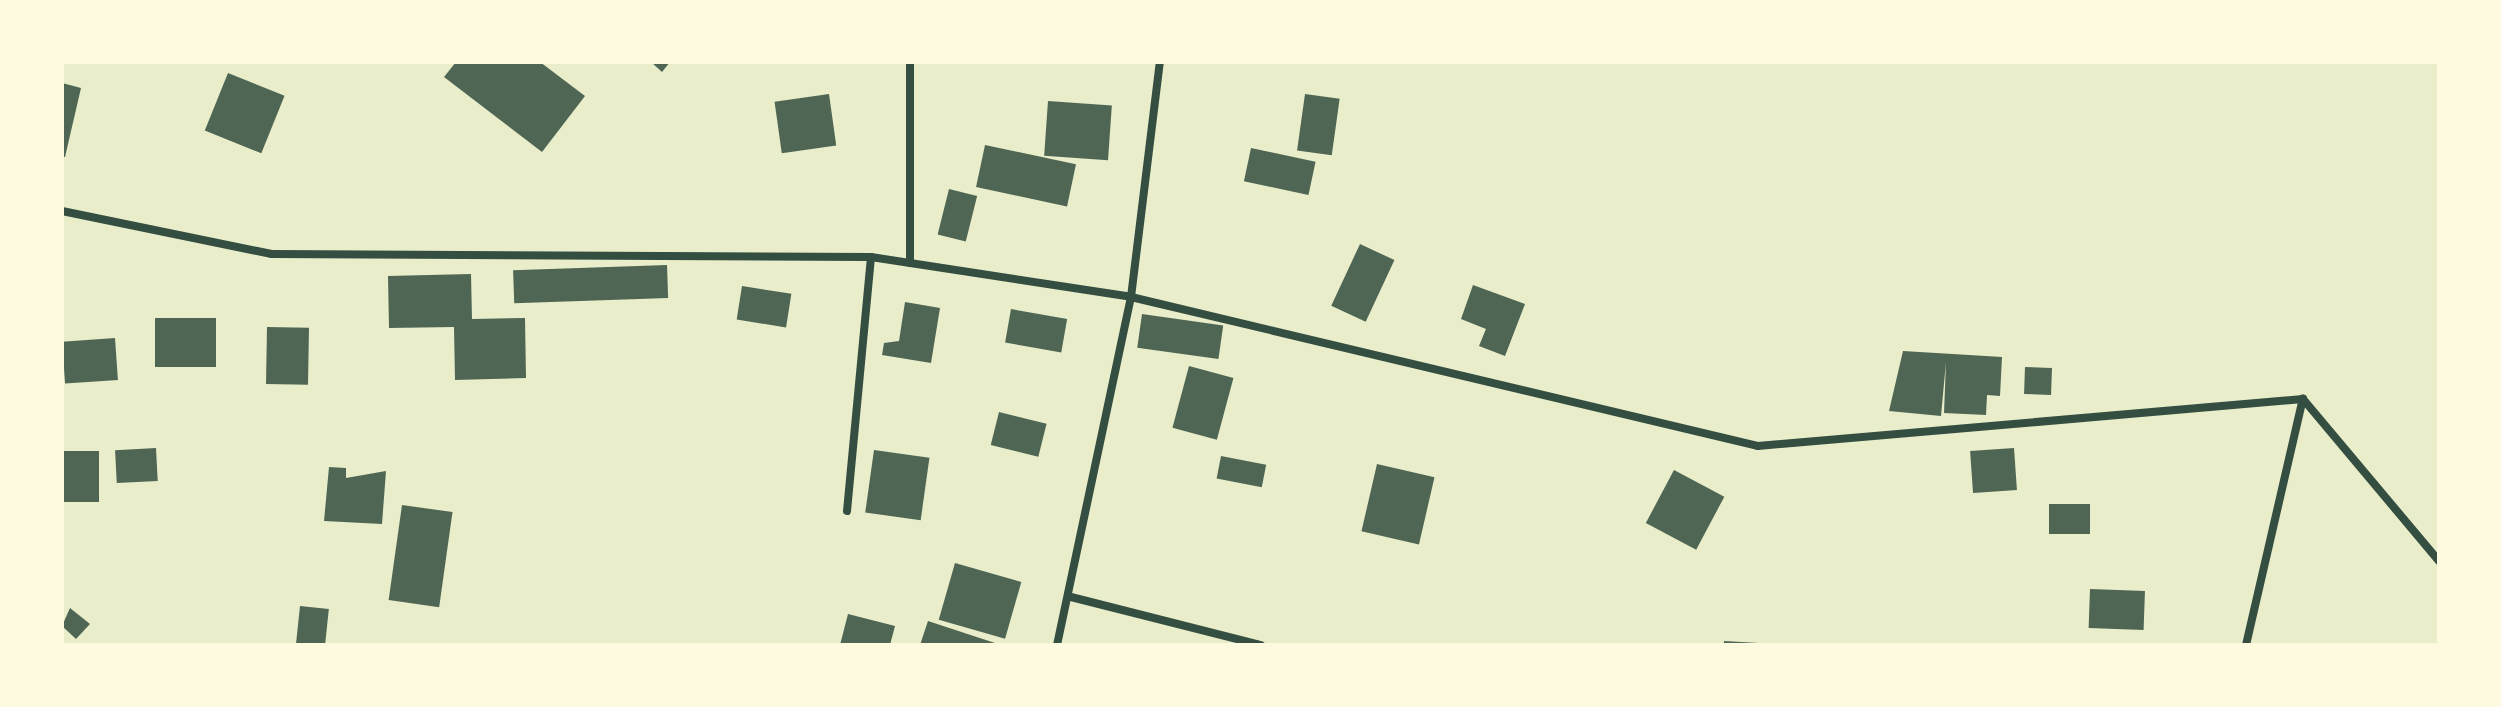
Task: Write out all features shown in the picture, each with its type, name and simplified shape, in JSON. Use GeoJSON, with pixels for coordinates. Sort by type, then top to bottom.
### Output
{"type":"FeatureCollection","features":[{"type":"Feature","properties":{"kind":"street"},"geometry":{"type":"LineString","coordinates":[[910,62],[910,263]]}},
{"type":"Feature","properties":{"kind":"street"},"geometry":{"type":"LineString","coordinates":[[1057,645],[1071,597],[1131,297],[1160,62]]}},
{"type":"Feature","properties":{"kind":"street"},"geometry":{"type":"LineString","coordinates":[[62,211],[272,254],[871,257],[1131,297],[1758,446],[2303,399]]}},
{"type":"Feature","properties":{"kind":"street"},"geometry":{"type":"LineString","coordinates":[[847,511],[871,257]]}},
{"type":"Feature","properties":{"kind":"street"},"geometry":{"type":"LineString","coordinates":[[2303,399],[2439,561]]}},
{"type":"Feature","properties":{"kind":"street"},"geometry":{"type":"LineString","coordinates":[[2246,645],[2303,399]]}},
{"type":"Feature","properties":{"kind":"street"},"geometry":{"type":"LineString","coordinates":[[1071,597],[1261,645]]}},
{"type":"Feature","properties":{"kind":"building"},"geometry":{"type":"Polygon","coordinates":[[[456,62],[540,62],[585,96],[542,152],[444,77],[456,62]]]}},
{"type":"Feature","properties":{"kind":"building"},"geometry":{"type":"Polygon","coordinates":[[[651,62],[670,62],[662,72],[651,62]]]}},
{"type":"Feature","properties":{"kind":"building"},"geometry":{"type":"Polygon","coordinates":[[[228,73],[285,96],[261,153],[205,130],[228,73]]]}},
{"type":"Feature","properties":{"kind":"building"},"geometry":{"type":"Polygon","coordinates":[[[62,83],[81,88],[65,157],[62,157],[62,83]]]}},
{"type":"Feature","properties":{"kind":"building"},"geometry":{"type":"Polygon","coordinates":[[[829,94],[836,145],[782,153],[775,102],[829,94]]]}},
{"type":"Feature","properties":{"kind":"building"},"geometry":{"type":"Polygon","coordinates":[[[1305,94],[1340,99],[1332,155],[1297,150],[1305,94]]]}},
{"type":"Feature","properties":{"kind":"building"},"geometry":{"type":"Polygon","coordinates":[[[1048,101],[1112,105],[1108,160],[1044,156],[1048,101]]]}},
{"type":"Feature","properties":{"kind":"building"},"geometry":{"type":"Polygon","coordinates":[[[985,145],[1076,164],[1067,206],[976,187],[985,145]]]}},
{"type":"Feature","properties":{"kind":"building"},"geometry":{"type":"Polygon","coordinates":[[[1251,148],[1316,162],[1308,195],[1244,181],[1251,148]]]}},
{"type":"Feature","properties":{"kind":"building"},"geometry":{"type":"Polygon","coordinates":[[[949,189],[977,196],[966,242],[938,235],[949,189]]]}},
{"type":"Feature","properties":{"kind":"building"},"geometry":{"type":"Polygon","coordinates":[[[1360,244],[1394,260],[1366,322],[1331,306],[1360,244]]]}},
{"type":"Feature","properties":{"kind":"building"},"geometry":{"type":"Polygon","coordinates":[[[667,265],[668,298],[514,303],[513,270],[667,265]]]}},
{"type":"Feature","properties":{"kind":"building"},"geometry":{"type":"Polygon","coordinates":[[[471,274],[472,319],[525,318],[526,378],[455,380],[454,327],[389,328],[388,276],[471,274]]]}},
{"type":"Feature","properties":{"kind":"building"},"geometry":{"type":"Polygon","coordinates":[[[1473,285],[1525,304],[1505,356],[1479,346],[1486,329],[1461,319],[1473,285]]]}},
{"type":"Feature","properties":{"kind":"building"},"geometry":{"type":"Polygon","coordinates":[[[742,286],[791,294],[786,327],[737,320],[742,286]]]}},
{"type":"Feature","properties":{"kind":"building"},"geometry":{"type":"Polygon","coordinates":[[[905,302],[940,308],[931,363],[882,355],[884,343],[899,341],[905,302]]]}},
{"type":"Feature","properties":{"kind":"building"},"geometry":{"type":"Polygon","coordinates":[[[1011,309],[1067,319],[1061,352],[1005,342],[1011,309]]]}},
{"type":"Feature","properties":{"kind":"building"},"geometry":{"type":"Polygon","coordinates":[[[1142,314],[1223,325],[1218,359],[1137,348],[1142,314]]]}},
{"type":"Feature","properties":{"kind":"building"},"geometry":{"type":"Polygon","coordinates":[[[155,318],[216,318],[216,367],[155,367],[155,318]]]}},
{"type":"Feature","properties":{"kind":"building"},"geometry":{"type":"Polygon","coordinates":[[[267,327],[309,328],[308,385],[266,384],[267,327]]]}},
{"type":"Feature","properties":{"kind":"building"},"geometry":{"type":"Polygon","coordinates":[[[115,338],[118,380],[65,384],[62,342],[115,338]]]}},
{"type":"Feature","properties":{"kind":"building"},"geometry":{"type":"Polygon","coordinates":[[[1903,351],[2002,357],[2000,396],[1987,395],[1986,415],[1944,413],[1946,362],[1941,416],[1889,411],[1903,351]]]}},
{"type":"Feature","properties":{"kind":"building"},"geometry":{"type":"Polygon","coordinates":[[[1189,366],[1233,378],[1217,440],[1172,428],[1189,366]]]}},
{"type":"Feature","properties":{"kind":"building"},"geometry":{"type":"Polygon","coordinates":[[[2025,367],[2052,368],[2051,395],[2024,394],[2025,367]]]}},
{"type":"Feature","properties":{"kind":"building"},"geometry":{"type":"Polygon","coordinates":[[[999,412],[1047,424],[1038,457],[991,445],[999,412]]]}},
{"type":"Feature","properties":{"kind":"building"},"geometry":{"type":"Polygon","coordinates":[[[156,448],[158,481],[117,483],[115,450],[156,448]]]}},
{"type":"Feature","properties":{"kind":"building"},"geometry":{"type":"Polygon","coordinates":[[[2014,448],[2017,490],[1973,493],[1970,451],[2014,448]]]}},
{"type":"Feature","properties":{"kind":"building"},"geometry":{"type":"Polygon","coordinates":[[[874,450],[929,458],[921,520],[865,512],[874,450]]]}},
{"type":"Feature","properties":{"kind":"building"},"geometry":{"type":"Polygon","coordinates":[[[62,451],[99,451],[99,502],[62,502],[62,451]]]}},
{"type":"Feature","properties":{"kind":"building"},"geometry":{"type":"Polygon","coordinates":[[[1221,456],[1266,465],[1262,487],[1217,479],[1221,456]]]}},
{"type":"Feature","properties":{"kind":"building"},"geometry":{"type":"Polygon","coordinates":[[[1377,464],[1434,477],[1419,545],[1361,531],[1377,464]]]}},
{"type":"Feature","properties":{"kind":"building"},"geometry":{"type":"Polygon","coordinates":[[[329,467],[346,468],[346,478],[386,471],[382,524],[324,521],[329,467]]]}},
{"type":"Feature","properties":{"kind":"building"},"geometry":{"type":"Polygon","coordinates":[[[1674,470],[1724,497],[1696,550],[1646,523],[1674,470]]]}},
{"type":"Feature","properties":{"kind":"building"},"geometry":{"type":"Polygon","coordinates":[[[2049,504],[2090,504],[2090,534],[2049,534],[2049,504]]]}},
{"type":"Feature","properties":{"kind":"building"},"geometry":{"type":"Polygon","coordinates":[[[402,505],[453,512],[439,607],[389,600],[402,505]]]}},
{"type":"Feature","properties":{"kind":"building"},"geometry":{"type":"Polygon","coordinates":[[[955,563],[1021,582],[1005,639],[939,620],[955,563]]]}},
{"type":"Feature","properties":{"kind":"building"},"geometry":{"type":"Polygon","coordinates":[[[2090,589],[2145,591],[2144,630],[2089,628],[2090,589]]]}},
{"type":"Feature","properties":{"kind":"building"},"geometry":{"type":"Polygon","coordinates":[[[300,606],[329,609],[325,645],[296,645],[300,606]]]}},
{"type":"Feature","properties":{"kind":"building"},"geometry":{"type":"Polygon","coordinates":[[[70,608],[90,624],[76,639],[62,626],[70,608]]]}},
{"type":"Feature","properties":{"kind":"building"},"geometry":{"type":"Polygon","coordinates":[[[848,614],[895,626],[890,645],[840,645],[848,614]]]}},
{"type":"Feature","properties":{"kind":"building"},"geometry":{"type":"Polygon","coordinates":[[[928,621],[998,644],[998,645],[920,645],[928,621]]]}},
{"type":"Feature","properties":{"kind":"building"},"geometry":{"type":"Polygon","coordinates":[[[1724,641],[1759,643],[1759,645],[1724,645],[1724,641]]]}}]}
